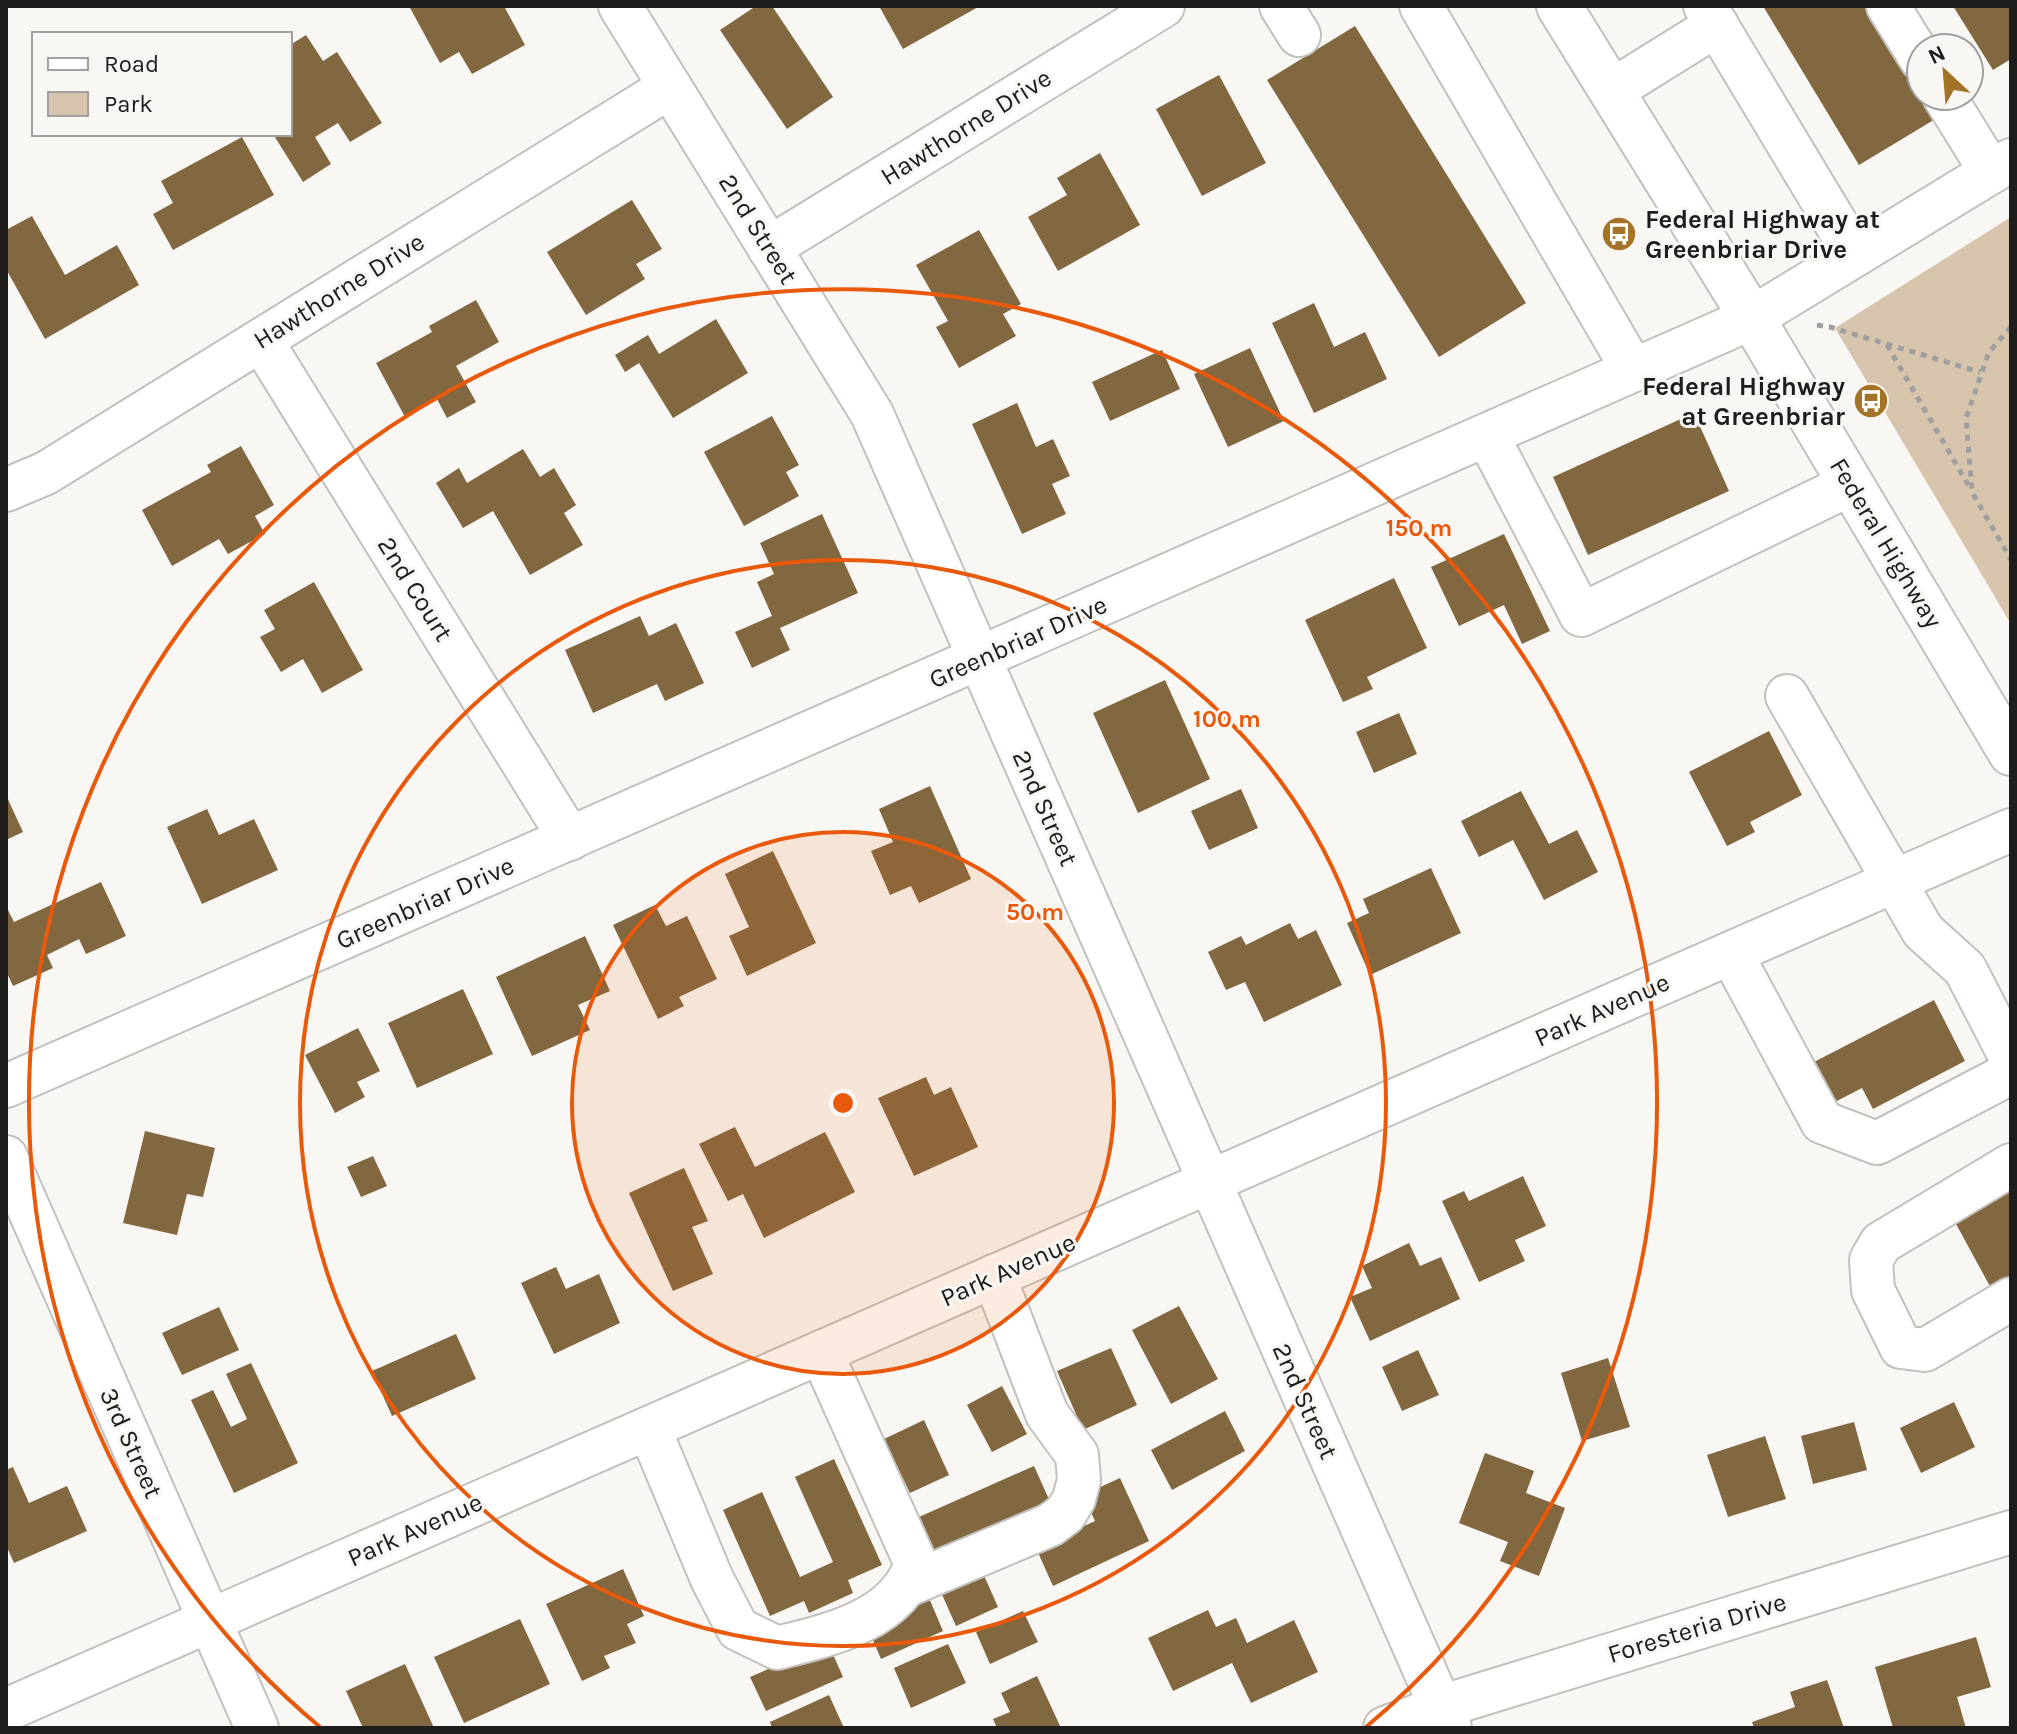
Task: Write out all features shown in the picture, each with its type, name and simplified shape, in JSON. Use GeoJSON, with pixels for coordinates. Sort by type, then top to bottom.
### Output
{"type":"FeatureCollection","features":[{"type":"Feature","properties":{"kind":"main road","name":"Federal Highway"},"geometry":{"type":"LineString","coordinates":[[1559,6],[1752,318],[2011,753]]}},
{"type":"Feature","properties":{"kind":"street","name":"2nd Street"},"geometry":{"type":"LineString","coordinates":[[620,6],[872,414],[1445,1717]]}},
{"type":"Feature","properties":{"kind":"street","name":"Hawthorne Drive"},"geometry":{"type":"LineString","coordinates":[[769,248],[1163,6]]}},
{"type":"Feature","properties":{"kind":"street"},"geometry":{"type":"LineString","coordinates":[[1421,6],[1633,370]]}},
{"type":"Feature","properties":{"kind":"street"},"geometry":{"type":"LineString","coordinates":[[1888,6],[1905,33]]}},
{"type":"Feature","properties":{"kind":"street"},"geometry":{"type":"LineString","coordinates":[[1611,91],[1711,16],[1855,255]]}},
{"type":"Feature","properties":{"kind":"street","name":"Hawthorne Drive"},"geometry":{"type":"LineString","coordinates":[[6,490],[46,473],[670,87]]}},
{"type":"Feature","properties":{"kind":"street"},"geometry":{"type":"LineString","coordinates":[[1957,112],[2001,166]]}},
{"type":"Feature","properties":{"kind":"street","name":"Greenbriar Drive"},"geometry":{"type":"LineString","coordinates":[[6,1086],[1752,318],[2001,166]]}},
{"type":"Feature","properties":{"kind":"street","name":"2nd Court"},"geometry":{"type":"LineString","coordinates":[[261,340],[570,839]]}},
{"type":"Feature","properties":{"kind":"street"},"geometry":{"type":"LineString","coordinates":[[1487,435],[1581,615],[1851,484]]}},
{"type":"Feature","properties":{"kind":"street"},"geometry":{"type":"LineString","coordinates":[[1787,696],[1923,931],[1965,969],[2011,1058]]}},
{"type":"Feature","properties":{"kind":"street","name":"Park Avenue"},"geometry":{"type":"LineString","coordinates":[[6,1710],[2011,830]]}},
{"type":"Feature","properties":{"kind":"street"},"geometry":{"type":"LineString","coordinates":[[1731,953],[1822,1122],[1877,1143],[2011,1073]]}},
{"type":"Feature","properties":{"kind":"street","name":"3rd Street"},"geometry":{"type":"LineString","coordinates":[[6,1157],[257,1728]]}},
{"type":"Feature","properties":{"kind":"street"},"geometry":{"type":"LineString","coordinates":[[2011,1165],[1881,1243],[1871,1260],[1873,1290],[1901,1347],[1925,1350],[2011,1299]]}},
{"type":"Feature","properties":{"kind":"street"},"geometry":{"type":"LineString","coordinates":[[649,1428],[712,1579],[738,1629],[777,1648],[837,1634],[886,1608],[910,1584],[1050,1525],[1065,1514],[1074,1499],[1079,1480],[1077,1455],[1047,1414],[994,1276]]}},
{"type":"Feature","properties":{"kind":"street"},"geometry":{"type":"LineString","coordinates":[[821,1352],[916,1564],[910,1584]]}},
{"type":"Feature","properties":{"kind":"street","name":"Foresteria Drive"},"geometry":{"type":"LineString","coordinates":[[1385,1728],[1445,1717],[2011,1532]]}},
{"type":"Feature","properties":{"kind":"path"},"geometry":{"type":"LineString","coordinates":[[1814,325],[1830,327],[1980,372]]}},
{"type":"Feature","properties":{"kind":"path"},"geometry":{"type":"LineString","coordinates":[[1972,492],[1966,418],[1989,352],[2011,327]]}},
{"type":"Feature","properties":{"kind":"path"},"geometry":{"type":"LineString","coordinates":[[1887,345],[2011,560]]}},
{"type":"Feature","properties":{"kind":"green space"},"geometry":{"type":"Polygon","coordinates":[[[2011,217],[2011,624],[1835,328],[2011,217]]]}},
{"type":"Feature","properties":{"kind":"building"},"geometry":{"type":"Polygon","coordinates":[[[409,6],[504,6],[525,45],[472,74],[459,52],[440,63],[409,6]]]}},
{"type":"Feature","properties":{"kind":"building"},"geometry":{"type":"Polygon","coordinates":[[[756,6],[772,6],[833,97],[787,129],[720,30],[756,6]]]}},
{"type":"Feature","properties":{"kind":"building"},"geometry":{"type":"Polygon","coordinates":[[[879,6],[980,6],[903,49],[879,6]]]}},
{"type":"Feature","properties":{"kind":"building"},"geometry":{"type":"Polygon","coordinates":[[[1763,6],[1869,6],[1905,66],[1905,112],[1933,112],[1937,118],[1859,165],[1763,6]]]}},
{"type":"Feature","properties":{"kind":"building"},"geometry":{"type":"Polygon","coordinates":[[[1953,6],[2011,6],[2011,59],[1993,70],[1985,57],[1985,32],[1969,32],[1953,6]]]}},
{"type":"Feature","properties":{"kind":"building"},"geometry":{"type":"Polygon","coordinates":[[[1355,26],[1526,303],[1439,357],[1267,80],[1355,26]]]}},
{"type":"Feature","properties":{"kind":"building"},"geometry":{"type":"Polygon","coordinates":[[[306,35],[323,61],[337,52],[382,123],[350,142],[338,123],[315,137],[331,164],[303,182],[274,136],[292,136],[292,44],[306,35]]]}},
{"type":"Feature","properties":{"kind":"building"},"geometry":{"type":"Polygon","coordinates":[[[1219,75],[1266,163],[1202,196],[1156,109],[1219,75]]]}},
{"type":"Feature","properties":{"kind":"building"},"geometry":{"type":"Polygon","coordinates":[[[242,137],[274,195],[173,250],[153,214],[173,203],[161,181],[242,137]]]}},
{"type":"Feature","properties":{"kind":"building"},"geometry":{"type":"Polygon","coordinates":[[[1100,153],[1140,225],[1058,271],[1028,217],[1067,195],[1057,178],[1100,153]]]}},
{"type":"Feature","properties":{"kind":"building"},"geometry":{"type":"Polygon","coordinates":[[[632,200],[662,249],[636,264],[645,279],[586,315],[547,252],[632,200]]]}},
{"type":"Feature","properties":{"kind":"building"},"geometry":{"type":"Polygon","coordinates":[[[32,216],[65,275],[117,245],[139,285],[45,339],[6,269],[6,230],[32,216]]]}},
{"type":"Feature","properties":{"kind":"building"},"geometry":{"type":"Polygon","coordinates":[[[979,230],[1021,304],[1003,314],[1016,336],[959,368],[936,327],[948,321],[916,265],[979,230]]]}},
{"type":"Feature","properties":{"kind":"building"},"geometry":{"type":"Polygon","coordinates":[[[476,300],[499,342],[456,366],[476,402],[447,418],[437,399],[405,417],[376,363],[432,332],[429,326],[476,300]]]}},
{"type":"Feature","properties":{"kind":"building"},"geometry":{"type":"Polygon","coordinates":[[[1314,303],[1334,347],[1365,332],[1387,379],[1314,413],[1272,323],[1314,303]]]}},
{"type":"Feature","properties":{"kind":"building"},"geometry":{"type":"Polygon","coordinates":[[[716,319],[748,373],[673,418],[639,363],[625,372],[615,355],[648,335],[659,354],[716,319]]]}},
{"type":"Feature","properties":{"kind":"building"},"geometry":{"type":"Polygon","coordinates":[[[1250,348],[1284,421],[1228,447],[1194,374],[1250,348]]]}},
{"type":"Feature","properties":{"kind":"building"},"geometry":{"type":"Polygon","coordinates":[[[1162,350],[1180,389],[1110,421],[1092,382],[1162,350]]]}},
{"type":"Feature","properties":{"kind":"building"},"geometry":{"type":"Polygon","coordinates":[[[1017,403],[1036,447],[1053,439],[1070,476],[1052,484],[1066,514],[1022,534],[972,424],[1017,403]]]}},
{"type":"Feature","properties":{"kind":"building"},"geometry":{"type":"Polygon","coordinates":[[[1694,413],[1729,491],[1588,555],[1553,477],[1694,413]]]}},
{"type":"Feature","properties":{"kind":"building"},"geometry":{"type":"Polygon","coordinates":[[[772,416],[799,465],[786,472],[799,496],[744,526],[704,452],[772,416]]]}},
{"type":"Feature","properties":{"kind":"building"},"geometry":{"type":"Polygon","coordinates":[[[241,446],[274,505],[255,516],[265,534],[228,554],[219,539],[172,566],[142,510],[211,472],[207,465],[241,446]]]}},
{"type":"Feature","properties":{"kind":"building"},"geometry":{"type":"Polygon","coordinates":[[[523,449],[540,477],[554,468],[576,505],[564,513],[583,545],[530,575],[493,511],[463,528],[436,483],[459,468],[467,483],[523,449]]]}},
{"type":"Feature","properties":{"kind":"building"},"geometry":{"type":"Polygon","coordinates":[[[822,514],[858,593],[780,628],[790,650],[752,668],[735,632],[772,616],[757,582],[774,574],[760,543],[822,514]]]}},
{"type":"Feature","properties":{"kind":"building"},"geometry":{"type":"Polygon","coordinates":[[[1504,534],[1550,631],[1522,644],[1504,605],[1459,626],[1431,567],[1504,534]]]}},
{"type":"Feature","properties":{"kind":"building"},"geometry":{"type":"Polygon","coordinates":[[[1394,578],[1427,648],[1367,677],[1373,689],[1343,702],[1305,620],[1394,578]]]}},
{"type":"Feature","properties":{"kind":"building"},"geometry":{"type":"Polygon","coordinates":[[[314,582],[363,670],[322,693],[303,659],[281,672],[260,637],[275,629],[264,610],[314,582]]]}},
{"type":"Feature","properties":{"kind":"building"},"geometry":{"type":"Polygon","coordinates":[[[640,616],[649,636],[676,623],[704,683],[665,701],[657,684],[593,713],[565,650],[640,616]]]}},
{"type":"Feature","properties":{"kind":"building"},"geometry":{"type":"Polygon","coordinates":[[[1165,680],[1210,779],[1138,813],[1093,713],[1165,680]]]}},
{"type":"Feature","properties":{"kind":"building"},"geometry":{"type":"Polygon","coordinates":[[[1399,713],[1417,754],[1374,773],[1356,732],[1399,713]]]}},
{"type":"Feature","properties":{"kind":"building"},"geometry":{"type":"Polygon","coordinates":[[[1769,731],[1802,795],[1750,822],[1755,832],[1727,846],[1689,772],[1769,731]]]}},
{"type":"Feature","properties":{"kind":"building"},"geometry":{"type":"Polygon","coordinates":[[[930,786],[971,879],[919,903],[911,886],[890,895],[871,851],[893,842],[879,809],[930,786]]]}},
{"type":"Feature","properties":{"kind":"building"},"geometry":{"type":"Polygon","coordinates":[[[1241,789],[1258,828],[1209,850],[1191,811],[1241,789]]]}},
{"type":"Feature","properties":{"kind":"building"},"geometry":{"type":"Polygon","coordinates":[[[1521,791],[1549,844],[1577,830],[1598,872],[1544,900],[1513,840],[1479,857],[1461,821],[1521,791]]]}},
{"type":"Feature","properties":{"kind":"building"},"geometry":{"type":"Polygon","coordinates":[[[6,795],[23,832],[6,840],[6,795]]]}},
{"type":"Feature","properties":{"kind":"building"},"geometry":{"type":"Polygon","coordinates":[[[207,809],[219,835],[254,819],[278,870],[202,904],[167,827],[207,809]]]}},
{"type":"Feature","properties":{"kind":"building"},"geometry":{"type":"Polygon","coordinates":[[[773,851],[816,943],[747,976],[729,936],[749,927],[725,874],[773,851]]]}},
{"type":"Feature","properties":{"kind":"building"},"geometry":{"type":"Polygon","coordinates":[[[1431,868],[1461,933],[1370,975],[1347,923],[1369,913],[1363,899],[1431,868]]]}},
{"type":"Feature","properties":{"kind":"building"},"geometry":{"type":"Polygon","coordinates":[[[101,882],[126,936],[86,954],[79,939],[47,955],[53,968],[13,986],[6,971],[6,906],[14,922],[101,882]]]}},
{"type":"Feature","properties":{"kind":"building"},"geometry":{"type":"Polygon","coordinates":[[[655,905],[666,926],[687,916],[717,979],[679,997],[684,1006],[658,1019],[613,925],[655,905]]]}},
{"type":"Feature","properties":{"kind":"building"},"geometry":{"type":"Polygon","coordinates":[[[1290,923],[1298,939],[1316,930],[1342,985],[1264,1022],[1245,982],[1226,990],[1208,952],[1241,936],[1246,945],[1290,923]]]}},
{"type":"Feature","properties":{"kind":"building"},"geometry":{"type":"Polygon","coordinates":[[[585,936],[610,991],[578,1005],[590,1030],[532,1056],[496,977],[585,936]]]}},
{"type":"Feature","properties":{"kind":"building"},"geometry":{"type":"Polygon","coordinates":[[[463,989],[493,1054],[417,1088],[388,1023],[463,989]]]}},
{"type":"Feature","properties":{"kind":"building"},"geometry":{"type":"Polygon","coordinates":[[[1934,1000],[1965,1061],[1873,1109],[1862,1088],[1835,1102],[1814,1062],[1934,1000]]]}},
{"type":"Feature","properties":{"kind":"building"},"geometry":{"type":"Polygon","coordinates":[[[358,1028],[380,1071],[357,1082],[365,1097],[335,1113],[305,1055],[358,1028]]]}},
{"type":"Feature","properties":{"kind":"building"},"geometry":{"type":"Polygon","coordinates":[[[926,1077],[934,1095],[951,1087],[978,1147],[914,1176],[878,1098],[926,1077]]]}},
{"type":"Feature","properties":{"kind":"building"},"geometry":{"type":"Polygon","coordinates":[[[735,1127],[755,1167],[825,1132],[855,1192],[764,1238],[743,1194],[728,1201],[699,1144],[735,1127]]]}},
{"type":"Feature","properties":{"kind":"building"},"geometry":{"type":"Polygon","coordinates":[[[145,1131],[215,1148],[203,1197],[187,1194],[177,1235],[123,1223],[145,1131]]]}},
{"type":"Feature","properties":{"kind":"building"},"geometry":{"type":"Polygon","coordinates":[[[373,1156],[387,1186],[361,1197],[347,1167],[373,1156]]]}},
{"type":"Feature","properties":{"kind":"building"},"geometry":{"type":"Polygon","coordinates":[[[684,1168],[708,1221],[692,1227],[713,1274],[673,1291],[629,1193],[684,1168]]]}},
{"type":"Feature","properties":{"kind":"building"},"geometry":{"type":"Polygon","coordinates":[[[1523,1176],[1546,1226],[1515,1240],[1525,1261],[1479,1282],[1442,1201],[1464,1191],[1469,1201],[1523,1176]]]}},
{"type":"Feature","properties":{"kind":"building"},"geometry":{"type":"Polygon","coordinates":[[[2011,1177],[2011,1280],[1992,1290],[1949,1211],[2011,1177]]]}},
{"type":"Feature","properties":{"kind":"building"},"geometry":{"type":"Polygon","coordinates":[[[1409,1243],[1420,1266],[1441,1257],[1460,1299],[1370,1341],[1350,1297],[1372,1288],[1362,1266],[1409,1243]]]}},
{"type":"Feature","properties":{"kind":"building"},"geometry":{"type":"Polygon","coordinates":[[[556,1267],[566,1289],[599,1274],[620,1323],[554,1354],[521,1283],[556,1267]]]}},
{"type":"Feature","properties":{"kind":"building"},"geometry":{"type":"Polygon","coordinates":[[[1179,1306],[1218,1379],[1171,1404],[1132,1330],[1179,1306]]]}},
{"type":"Feature","properties":{"kind":"building"},"geometry":{"type":"Polygon","coordinates":[[[219,1307],[239,1350],[182,1375],[162,1333],[219,1307]]]}},
{"type":"Feature","properties":{"kind":"building"},"geometry":{"type":"Polygon","coordinates":[[[456,1334],[476,1379],[392,1416],[372,1371],[456,1334]]]}},
{"type":"Feature","properties":{"kind":"building"},"geometry":{"type":"Polygon","coordinates":[[[1111,1348],[1137,1405],[1083,1430],[1057,1371],[1111,1348]]]}},
{"type":"Feature","properties":{"kind":"building"},"geometry":{"type":"Polygon","coordinates":[[[1418,1350],[1439,1395],[1402,1411],[1382,1367],[1418,1350]]]}},
{"type":"Feature","properties":{"kind":"building"},"geometry":{"type":"Polygon","coordinates":[[[1608,1358],[1630,1427],[1582,1441],[1561,1373],[1608,1358]]]}},
{"type":"Feature","properties":{"kind":"building"},"geometry":{"type":"Polygon","coordinates":[[[251,1363],[298,1463],[234,1493],[191,1400],[213,1390],[231,1427],[247,1419],[226,1374],[251,1363]]]}},
{"type":"Feature","properties":{"kind":"building"},"geometry":{"type":"Polygon","coordinates":[[[1002,1386],[1027,1434],[992,1452],[967,1405],[1002,1386]]]}},
{"type":"Feature","properties":{"kind":"building"},"geometry":{"type":"Polygon","coordinates":[[[1954,1402],[1975,1447],[1921,1473],[1900,1428],[1954,1402]]]}},
{"type":"Feature","properties":{"kind":"building"},"geometry":{"type":"Polygon","coordinates":[[[1225,1411],[1245,1451],[1172,1490],[1151,1450],[1225,1411]]]}},
{"type":"Feature","properties":{"kind":"building"},"geometry":{"type":"Polygon","coordinates":[[[924,1420],[949,1475],[910,1493],[884,1439],[924,1420]]]}},
{"type":"Feature","properties":{"kind":"building"},"geometry":{"type":"Polygon","coordinates":[[[1854,1422],[1867,1470],[1813,1484],[1801,1436],[1854,1422]]]}},
{"type":"Feature","properties":{"kind":"building"},"geometry":{"type":"Polygon","coordinates":[[[1765,1436],[1786,1499],[1728,1517],[1707,1455],[1765,1436]]]}},
{"type":"Feature","properties":{"kind":"building"},"geometry":{"type":"Polygon","coordinates":[[[1485,1453],[1534,1471],[1526,1493],[1565,1508],[1539,1576],[1500,1561],[1508,1542],[1459,1523],[1485,1453]]]}},
{"type":"Feature","properties":{"kind":"building"},"geometry":{"type":"Polygon","coordinates":[[[834,1459],[882,1565],[848,1580],[853,1593],[809,1613],[804,1601],[770,1616],[723,1510],[762,1492],[800,1577],[833,1562],[795,1477],[834,1459]]]}},
{"type":"Feature","properties":{"kind":"building"},"geometry":{"type":"Polygon","coordinates":[[[1034,1466],[1052,1506],[937,1557],[919,1517],[1034,1466]]]}},
{"type":"Feature","properties":{"kind":"building"},"geometry":{"type":"Polygon","coordinates":[[[13,1467],[29,1503],[67,1486],[87,1531],[14,1563],[6,1545],[6,1470],[13,1467]]]}},
{"type":"Feature","properties":{"kind":"building"},"geometry":{"type":"Polygon","coordinates":[[[1120,1478],[1149,1541],[1053,1586],[1036,1548],[1095,1521],[1083,1495],[1120,1478]]]}},
{"type":"Feature","properties":{"kind":"building"},"geometry":{"type":"Polygon","coordinates":[[[623,1569],[644,1616],[627,1624],[636,1643],[604,1656],[610,1668],[582,1681],[546,1604],[623,1569]]]}},
{"type":"Feature","properties":{"kind":"building"},"geometry":{"type":"Polygon","coordinates":[[[982,1571],[998,1607],[956,1626],[940,1590],[982,1571]]]}},
{"type":"Feature","properties":{"kind":"building"},"geometry":{"type":"Polygon","coordinates":[[[929,1598],[943,1631],[881,1659],[867,1626],[929,1598]]]}},
{"type":"Feature","properties":{"kind":"building"},"geometry":{"type":"Polygon","coordinates":[[[1208,1610],[1216,1627],[1236,1618],[1247,1643],[1294,1620],[1318,1672],[1251,1703],[1232,1663],[1173,1691],[1148,1638],[1208,1610]]]}},
{"type":"Feature","properties":{"kind":"building"},"geometry":{"type":"Polygon","coordinates":[[[1023,1611],[1038,1642],[990,1664],[976,1632],[1023,1611]]]}},
{"type":"Feature","properties":{"kind":"building"},"geometry":{"type":"Polygon","coordinates":[[[520,1619],[550,1684],[464,1723],[434,1657],[520,1619]]]}},
{"type":"Feature","properties":{"kind":"building"},"geometry":{"type":"Polygon","coordinates":[[[1976,1637],[1991,1687],[1957,1697],[1966,1728],[1893,1728],[1875,1667],[1976,1637]]]}},
{"type":"Feature","properties":{"kind":"building"},"geometry":{"type":"Polygon","coordinates":[[[828,1643],[843,1677],[766,1711],[750,1677],[828,1643]]]}},
{"type":"Feature","properties":{"kind":"building"},"geometry":{"type":"Polygon","coordinates":[[[948,1644],[966,1683],[911,1708],[894,1668],[948,1644]]]}},
{"type":"Feature","properties":{"kind":"building"},"geometry":{"type":"Polygon","coordinates":[[[405,1664],[434,1728],[363,1728],[346,1691],[405,1664]]]}},
{"type":"Feature","properties":{"kind":"building"},"geometry":{"type":"Polygon","coordinates":[[[1037,1676],[1061,1728],[997,1728],[993,1719],[1010,1712],[1001,1693],[1037,1676]]]}},
{"type":"Feature","properties":{"kind":"building"},"geometry":{"type":"Polygon","coordinates":[[[1827,1680],[1844,1728],[1754,1728],[1752,1722],[1795,1707],[1790,1692],[1827,1680]]]}},
{"type":"Feature","properties":{"kind":"building"},"geometry":{"type":"Polygon","coordinates":[[[829,1695],[844,1728],[772,1728],[770,1722],[829,1695]]]}},
{"type":"Feature","properties":{"kind":"place","name":"Federal Highway at Greenbriar Drive"},"geometry":{"type":"Point","coordinates":[1619,234]}},
{"type":"Feature","properties":{"kind":"place","name":"Federal Highway at Greenbriar"},"geometry":{"type":"Point","coordinates":[1871,401]}}]}
